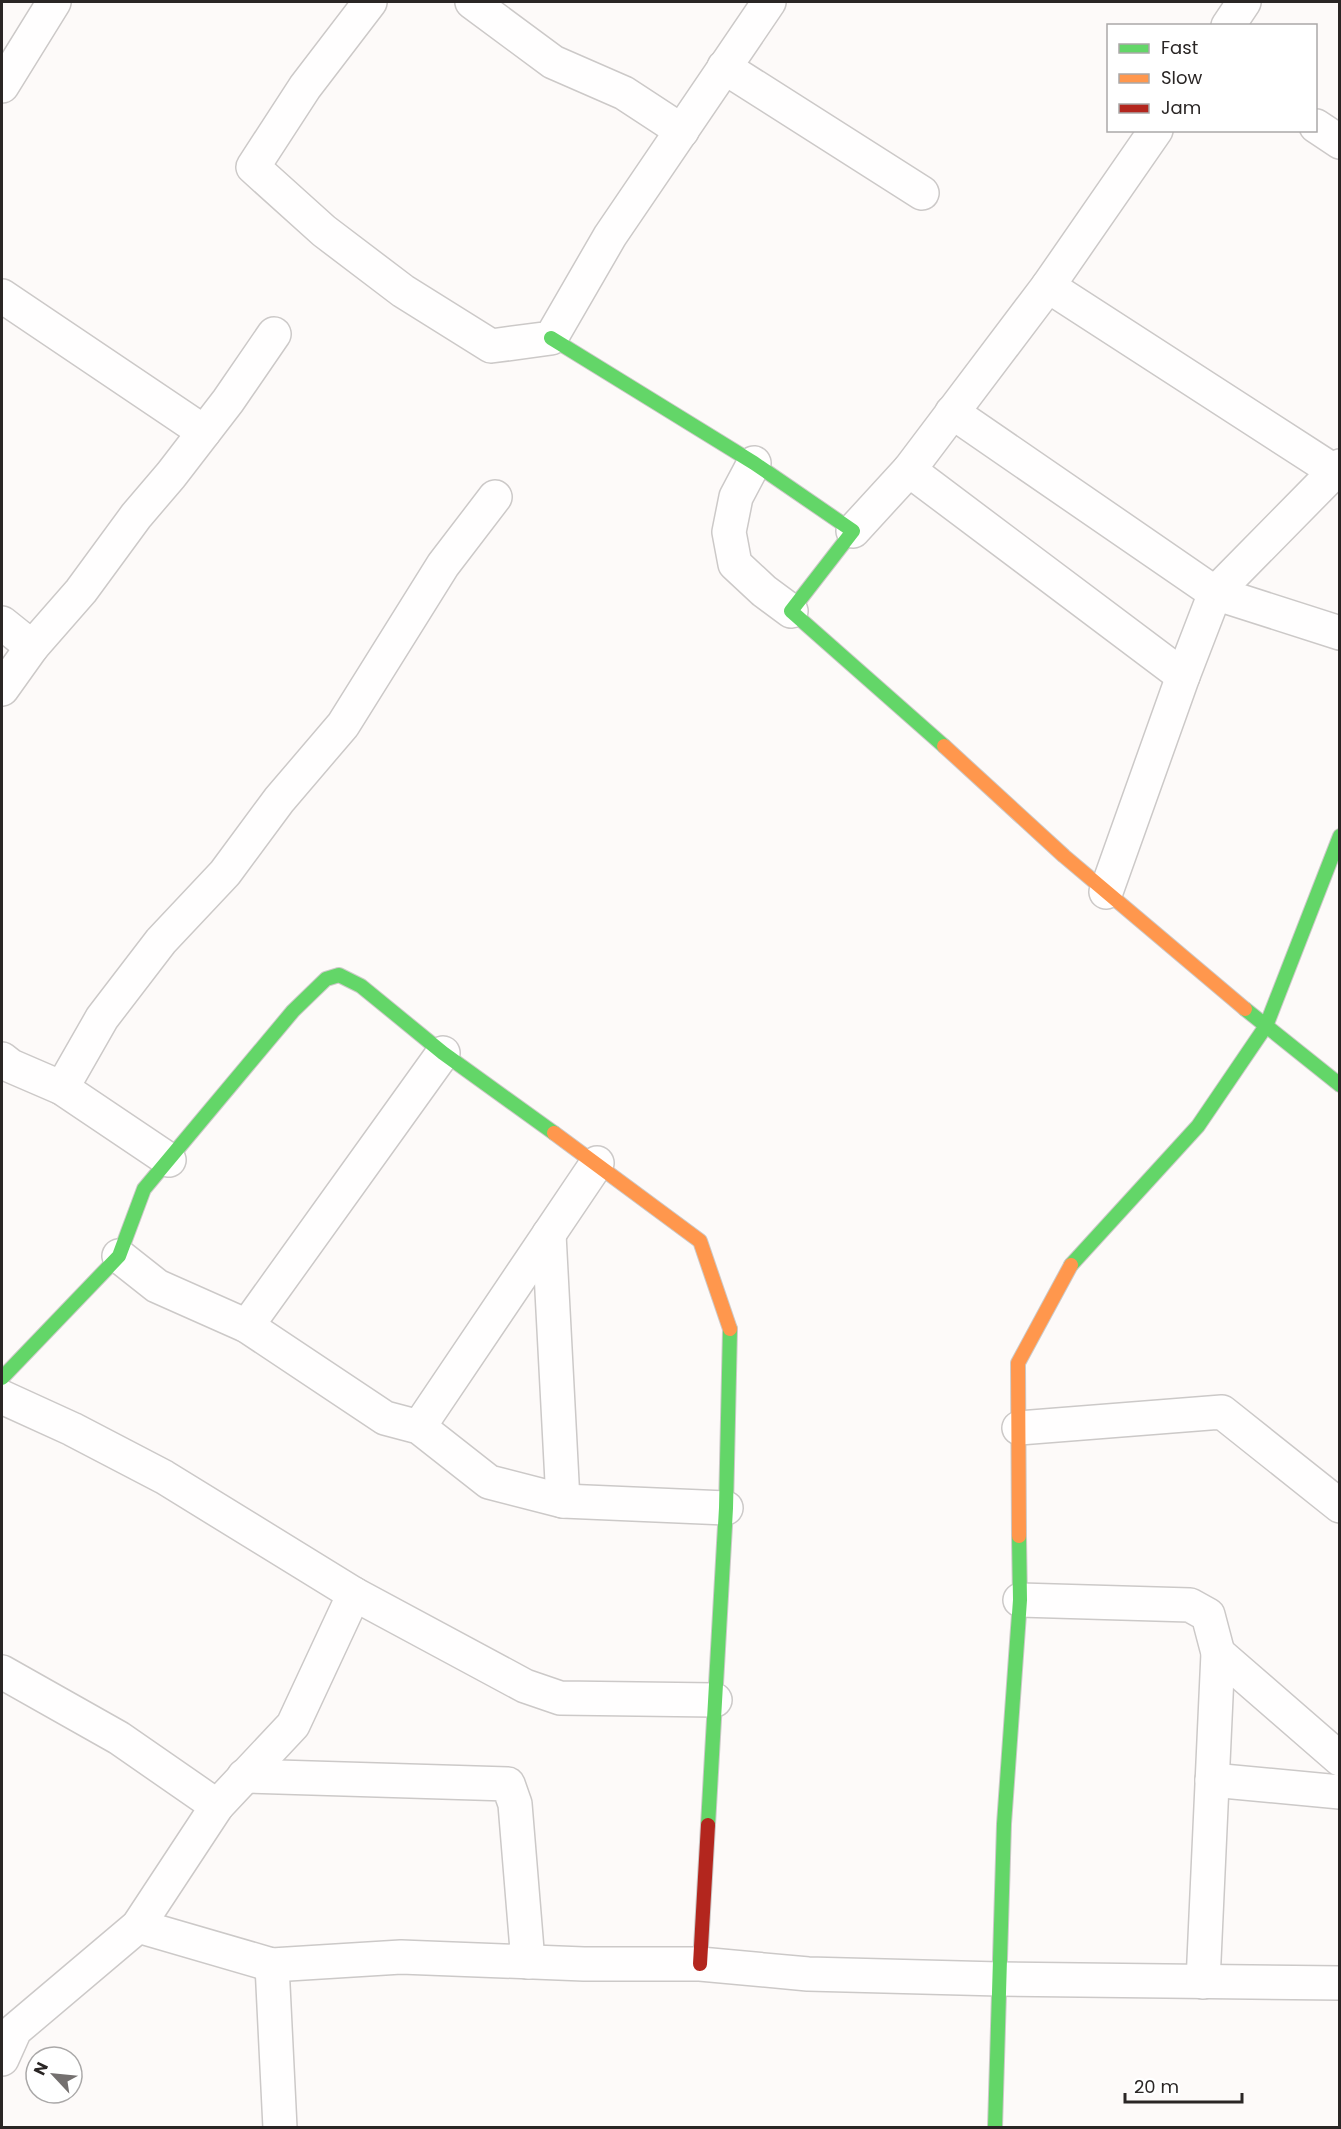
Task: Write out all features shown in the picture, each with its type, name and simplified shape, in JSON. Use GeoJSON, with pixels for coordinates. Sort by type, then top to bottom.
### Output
{"type":"FeatureCollection","features":[{"type":"Feature","properties":{"kind":"street"},"geometry":{"type":"LineString","coordinates":[[2,86],[54,2]]}},
{"type":"Feature","properties":{"kind":"street"},"geometry":{"type":"LineString","coordinates":[[370,2],[305,87],[253,167],[324,231],[395,284],[491,346],[551,338],[754,463],[853,531]]}},
{"type":"Feature","properties":{"kind":"street"},"geometry":{"type":"LineString","coordinates":[[472,2],[553,62],[624,93],[682,131]]}},
{"type":"Feature","properties":{"kind":"street"},"geometry":{"type":"LineString","coordinates":[[551,338],[610,236],[769,2]]}},
{"type":"Feature","properties":{"kind":"street"},"geometry":{"type":"LineString","coordinates":[[1229,24],[1244,2]]}},
{"type":"Feature","properties":{"kind":"street"},"geometry":{"type":"LineString","coordinates":[[724,67],[922,193]]}},
{"type":"Feature","properties":{"kind":"street"},"geometry":{"type":"LineString","coordinates":[[1317,127],[1340,142]]}},
{"type":"Feature","properties":{"kind":"street"},"geometry":{"type":"LineString","coordinates":[[790,611],[853,531],[909,470],[1048,286],[1155,132]]}},
{"type":"Feature","properties":{"kind":"street"},"geometry":{"type":"LineString","coordinates":[[1048,286],[1337,469],[1215,593],[1106,892]]}},
{"type":"Feature","properties":{"kind":"street"},"geometry":{"type":"LineString","coordinates":[[2,296],[204,432]]}},
{"type":"Feature","properties":{"kind":"street"},"geometry":{"type":"LineString","coordinates":[[2,689],[32,647],[81,591],[136,516],[204,432],[274,334]]}},
{"type":"Feature","properties":{"kind":"street"},"geometry":{"type":"LineString","coordinates":[[952,412],[1215,593],[1340,633]]}},
{"type":"Feature","properties":{"kind":"street"},"geometry":{"type":"LineString","coordinates":[[754,463],[736,497],[729,532],[735,564],[907,712],[1064,856],[1266,1026],[1340,1085]]}},
{"type":"Feature","properties":{"kind":"street"},"geometry":{"type":"LineString","coordinates":[[909,470],[1183,676]]}},
{"type":"Feature","properties":{"kind":"street"},"geometry":{"type":"LineString","coordinates":[[62,1088],[102,1018],[161,941],[225,873],[279,800],[343,725],[443,565],[495,497]]}},
{"type":"Feature","properties":{"kind":"street"},"geometry":{"type":"LineString","coordinates":[[2,623],[32,647]]}},
{"type":"Feature","properties":{"kind":"street"},"geometry":{"type":"LineString","coordinates":[[995,2127],[1004,1824],[1020,1600],[1018,1363],[1072,1262],[1198,1126],[1266,1026],[1340,836]]}},
{"type":"Feature","properties":{"kind":"street"},"geometry":{"type":"LineString","coordinates":[[2,1378],[119,1256],[144,1189],[293,1011],[326,979],[339,975],[361,986],[443,1053],[597,1163],[700,1241],[730,1329],[726,1508],[700,1965]]}},
{"type":"Feature","properties":{"kind":"street"},"geometry":{"type":"LineString","coordinates":[[247,1326],[443,1053]]}},
{"type":"Feature","properties":{"kind":"street"},"geometry":{"type":"LineString","coordinates":[[2,1059],[11,1066],[62,1088],[169,1160]]}},
{"type":"Feature","properties":{"kind":"street"},"geometry":{"type":"LineString","coordinates":[[419,1427],[597,1163]]}},
{"type":"Feature","properties":{"kind":"street"},"geometry":{"type":"LineString","coordinates":[[549,1234],[563,1501]]}},
{"type":"Feature","properties":{"kind":"street"},"geometry":{"type":"LineString","coordinates":[[119,1256],[157,1286],[247,1326],[385,1418],[419,1427],[489,1482],[563,1501],[726,1508]]}},
{"type":"Feature","properties":{"kind":"street"},"geometry":{"type":"LineString","coordinates":[[2,1397],[72,1429],[164,1477],[354,1594],[525,1686],[560,1698],[715,1700]]}},
{"type":"Feature","properties":{"kind":"street"},"geometry":{"type":"LineString","coordinates":[[1019,1428],[1222,1412],[1340,1506]]}},
{"type":"Feature","properties":{"kind":"street"},"geometry":{"type":"LineString","coordinates":[[2,2059],[8,2027],[138,1926],[217,1806],[293,1725],[354,1594]]}},
{"type":"Feature","properties":{"kind":"street"},"geometry":{"type":"LineString","coordinates":[[1020,1600],[1190,1605],[1208,1615],[1218,1653],[1203,1982]]}},
{"type":"Feature","properties":{"kind":"street"},"geometry":{"type":"LineString","coordinates":[[1218,1653],[1340,1759]]}},
{"type":"Feature","properties":{"kind":"street"},"geometry":{"type":"LineString","coordinates":[[2,1672],[118,1738],[217,1806]]}},
{"type":"Feature","properties":{"kind":"street"},"geometry":{"type":"LineString","coordinates":[[244,1776],[508,1784],[515,1804],[528,1962]]}},
{"type":"Feature","properties":{"kind":"street"},"geometry":{"type":"LineString","coordinates":[[1212,1780],[1340,1792]]}},
{"type":"Feature","properties":{"kind":"street"},"geometry":{"type":"LineString","coordinates":[[138,1926],[272,1965],[400,1957],[700,1965],[808,1974],[1340,1983]]}},
{"type":"Feature","properties":{"kind":"street"},"geometry":{"type":"LineString","coordinates":[[272,1965],[280,2127]]}},
{"type":"Feature","properties":{"kind":"traffic: fast"},"geometry":{"type":"LineString","coordinates":[[551,338],[754,463],[853,531],[791,611],[944,746]]}},
{"type":"Feature","properties":{"kind":"traffic: fast"},"geometry":{"type":"LineString","coordinates":[[1071,1265],[1198,1126],[1266,1026],[1340,836]]}},
{"type":"Feature","properties":{"kind":"traffic: fast"},"geometry":{"type":"LineString","coordinates":[[2,1378],[119,1256],[144,1189],[293,1011],[326,979],[339,975],[361,986],[443,1053],[554,1133]]}},
{"type":"Feature","properties":{"kind":"traffic: fast"},"geometry":{"type":"LineString","coordinates":[[1245,1009],[1340,1085]]}},
{"type":"Feature","properties":{"kind":"traffic: fast"},"geometry":{"type":"LineString","coordinates":[[708,1825],[726,1508],[730,1329]]}},
{"type":"Feature","properties":{"kind":"traffic: fast"},"geometry":{"type":"LineString","coordinates":[[995,2128],[1004,1824],[1020,1600],[1019,1536]]}},
{"type":"Feature","properties":{"kind":"traffic: slow"},"geometry":{"type":"LineString","coordinates":[[944,746],[1064,856],[1245,1009]]}},
{"type":"Feature","properties":{"kind":"traffic: slow"},"geometry":{"type":"LineString","coordinates":[[554,1133],[700,1241],[730,1329]]}},
{"type":"Feature","properties":{"kind":"traffic: slow"},"geometry":{"type":"LineString","coordinates":[[1019,1536],[1018,1363],[1071,1265]]}},
{"type":"Feature","properties":{"kind":"traffic: jam"},"geometry":{"type":"LineString","coordinates":[[700,1964],[708,1825]]}}]}
